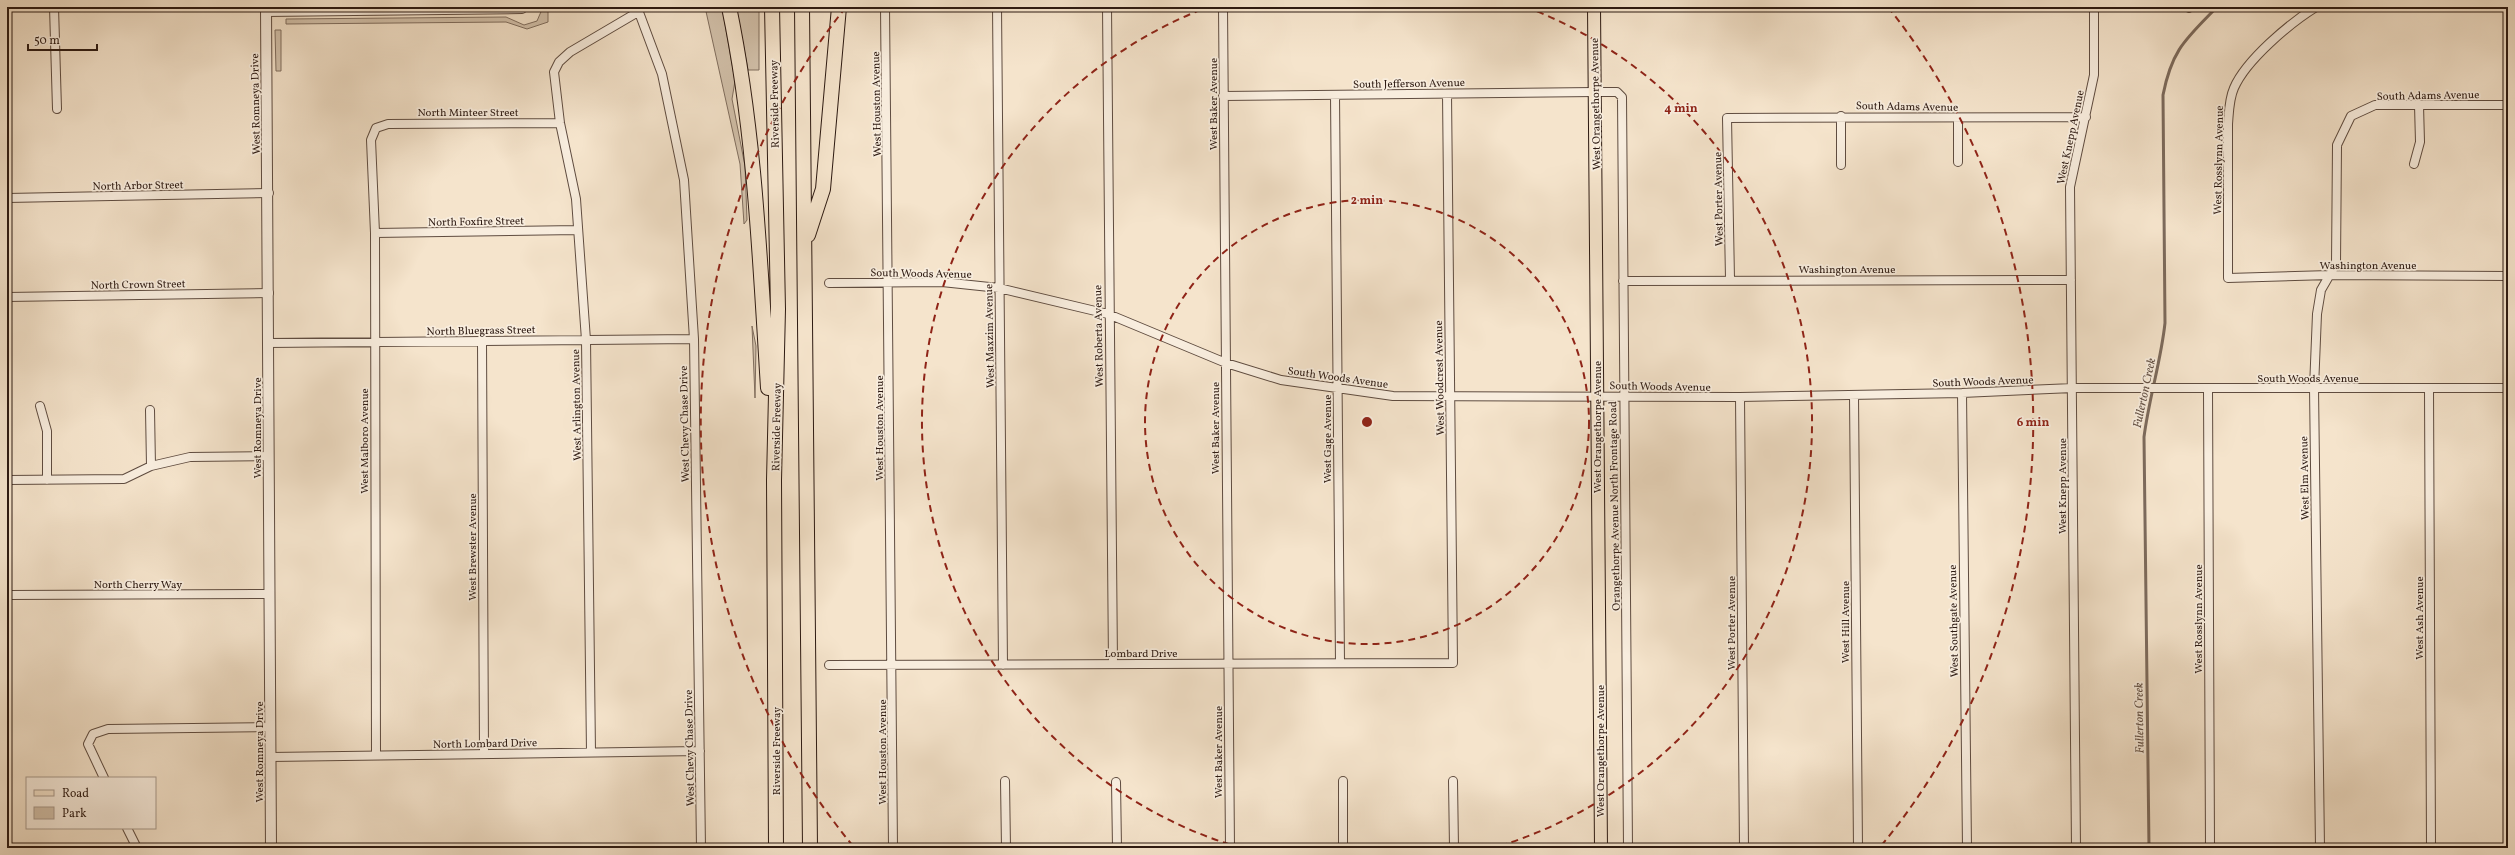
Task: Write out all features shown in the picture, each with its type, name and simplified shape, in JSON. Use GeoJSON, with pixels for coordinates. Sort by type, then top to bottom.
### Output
{"type":"FeatureCollection","features":[{"type":"Feature","properties":{"kind":"highway"},"geometry":{"type":"LineString","coordinates":[[729,7],[742,73],[752,160],[774,480]]}},
{"type":"Feature","properties":{"kind":"highway","name":"Riverside Freeway"},"geometry":{"type":"LineString","coordinates":[[772,7],[778,308],[774,480],[776,848]]}},
{"type":"Feature","properties":{"kind":"highway"},"geometry":{"type":"LineString","coordinates":[[802,7],[810,848]]}},
{"type":"Feature","properties":{"kind":"highway"},"geometry":{"type":"LineString","coordinates":[[804,246],[823,189],[840,7]]}},
{"type":"Feature","properties":{"kind":"main road","name":"West Orangethorpe Avenue"},"geometry":{"type":"LineString","coordinates":[[1594,7],[1601,848]]}},
{"type":"Feature","properties":{"kind":"street"},"geometry":{"type":"LineString","coordinates":[[54,7],[57,109]]}},
{"type":"Feature","properties":{"kind":"street","name":"West Houston Avenue"},"geometry":{"type":"LineString","coordinates":[[885,7],[889,282],[893,848]]}},
{"type":"Feature","properties":{"kind":"street","name":"West Maxzim Avenue"},"geometry":{"type":"LineString","coordinates":[[997,7],[1003,664]]}},
{"type":"Feature","properties":{"kind":"street","name":"West Roberta Avenue"},"geometry":{"type":"LineString","coordinates":[[1107,7],[1108,314],[1113,664]]}},
{"type":"Feature","properties":{"kind":"street","name":"West Baker Avenue"},"geometry":{"type":"LineString","coordinates":[[1223,7],[1230,848]]}},
{"type":"Feature","properties":{"kind":"street","name":"West Knepp Avenue"},"geometry":{"type":"LineString","coordinates":[[2076,848],[2070,187],[2094,75],[2094,7]]}},
{"type":"Feature","properties":{"kind":"street","name":"West Rosslynn Avenue"},"geometry":{"type":"LineString","coordinates":[[2228,278],[2228,124],[2230,100],[2234,87],[2245,70],[2292,22],[2316,7]]}},
{"type":"Feature","properties":{"kind":"street"},"geometry":{"type":"LineString","coordinates":[[266,9],[522,9]]}},
{"type":"Feature","properties":{"kind":"street","name":"West Romneya Drive"},"geometry":{"type":"LineString","coordinates":[[266,9],[269,193],[268,343],[271,848]]}},
{"type":"Feature","properties":{"kind":"street","name":"West Arlington Avenue"},"geometry":{"type":"LineString","coordinates":[[591,752],[586,340],[576,199],[560,123],[554,72],[559,62],[570,52],[637,10]]}},
{"type":"Feature","properties":{"kind":"street","name":"West Chevy Chase Drive"},"geometry":{"type":"LineString","coordinates":[[637,10],[662,74],[684,180],[694,339],[701,848]]}},
{"type":"Feature","properties":{"kind":"street","name":"South Jefferson Avenue"},"geometry":{"type":"LineString","coordinates":[[1224,96],[1595,92]]}},
{"type":"Feature","properties":{"kind":"street","name":"Orangethorpe Avenue North Frontage Road"},"geometry":{"type":"LineString","coordinates":[[1595,92],[1617,92],[1622,97],[1628,848]]}},
{"type":"Feature","properties":{"kind":"street","name":"West Woodcrest Avenue"},"geometry":{"type":"LineString","coordinates":[[1447,94],[1453,663]]}},
{"type":"Feature","properties":{"kind":"street","name":"West Gage Avenue"},"geometry":{"type":"LineString","coordinates":[[1335,95],[1340,663]]}},
{"type":"Feature","properties":{"kind":"street","name":"South Adams Avenue"},"geometry":{"type":"LineString","coordinates":[[2351,116],[2375,105],[2508,105]]}},
{"type":"Feature","properties":{"kind":"street"},"geometry":{"type":"LineString","coordinates":[[2414,164],[2420,142],[2419,105]]}},
{"type":"Feature","properties":{"kind":"street"},"geometry":{"type":"LineString","coordinates":[[1841,116],[1841,165]]}},
{"type":"Feature","properties":{"kind":"street","name":"South Adams Avenue"},"geometry":{"type":"LineString","coordinates":[[1727,118],[1841,116],[1958,118],[2086,117]]}},
{"type":"Feature","properties":{"kind":"street","name":"West Elm Avenue"},"geometry":{"type":"LineString","coordinates":[[2320,848],[2314,388],[2317,314],[2321,290],[2336,264],[2337,145],[2351,116]]}},
{"type":"Feature","properties":{"kind":"street","name":"West Porter Avenue"},"geometry":{"type":"LineString","coordinates":[[1727,118],[1730,279]]}},
{"type":"Feature","properties":{"kind":"street"},"geometry":{"type":"LineString","coordinates":[[1958,118],[1958,162]]}},
{"type":"Feature","properties":{"kind":"street","name":"North Minteer Street"},"geometry":{"type":"LineString","coordinates":[[376,128],[388,124],[560,123]]}},
{"type":"Feature","properties":{"kind":"street","name":"West Malboro Avenue"},"geometry":{"type":"LineString","coordinates":[[376,128],[371,140],[375,233],[376,755]]}},
{"type":"Feature","properties":{"kind":"street","name":"North Arbor Street"},"geometry":{"type":"LineString","coordinates":[[7,198],[269,193]]}},
{"type":"Feature","properties":{"kind":"street","name":"North Foxfire Street"},"geometry":{"type":"LineString","coordinates":[[375,233],[578,230]]}},
{"type":"Feature","properties":{"kind":"street","name":"Washington Avenue"},"geometry":{"type":"LineString","coordinates":[[2228,278],[2330,275],[2508,276]]}},
{"type":"Feature","properties":{"kind":"street","name":"Washington Avenue"},"geometry":{"type":"LineString","coordinates":[[1623,281],[1730,279],[2070,280]]}},
{"type":"Feature","properties":{"kind":"street","name":"South Woods Avenue"},"geometry":{"type":"LineString","coordinates":[[829,283],[942,282],[999,288],[1108,314],[1226,363],[1281,380],[1393,396],[1740,397],[1854,396],[2072,388],[2134,390],[2508,388]]}},
{"type":"Feature","properties":{"kind":"street","name":"North Crown Street"},"geometry":{"type":"LineString","coordinates":[[7,297],[268,293]]}},
{"type":"Feature","properties":{"kind":"street","name":"North Bluegrass Street"},"geometry":{"type":"LineString","coordinates":[[268,343],[694,339]]}},
{"type":"Feature","properties":{"kind":"street","name":"West Brewster Avenue"},"geometry":{"type":"LineString","coordinates":[[482,341],[484,754]]}},
{"type":"Feature","properties":{"kind":"street","name":"West Ash Avenue"},"geometry":{"type":"LineString","coordinates":[[2429,389],[2431,848]]}},
{"type":"Feature","properties":{"kind":"street","name":"West Rosslynn Avenue"},"geometry":{"type":"LineString","coordinates":[[2208,390],[2210,848]]}},
{"type":"Feature","properties":{"kind":"street","name":"West Southgate Avenue"},"geometry":{"type":"LineString","coordinates":[[1962,393],[1966,848]]}},
{"type":"Feature","properties":{"kind":"street","name":"West Hill Avenue"},"geometry":{"type":"LineString","coordinates":[[1854,396],[1858,848]]}},
{"type":"Feature","properties":{"kind":"street","name":"West Porter Avenue"},"geometry":{"type":"LineString","coordinates":[[1740,397],[1744,848]]}},
{"type":"Feature","properties":{"kind":"street"},"geometry":{"type":"LineString","coordinates":[[40,406],[47,431],[47,480]]}},
{"type":"Feature","properties":{"kind":"street"},"geometry":{"type":"LineString","coordinates":[[150,410],[151,466]]}},
{"type":"Feature","properties":{"kind":"street"},"geometry":{"type":"LineString","coordinates":[[7,480],[124,479],[151,466],[190,457],[269,456]]}},
{"type":"Feature","properties":{"kind":"street","name":"North Cherry Way"},"geometry":{"type":"LineString","coordinates":[[7,595],[270,594]]}},
{"type":"Feature","properties":{"kind":"street","name":"Lombard Drive"},"geometry":{"type":"LineString","coordinates":[[829,665],[1453,663]]}},
{"type":"Feature","properties":{"kind":"street"},"geometry":{"type":"LineString","coordinates":[[104,777],[88,744],[93,734],[108,729],[271,727]]}},
{"type":"Feature","properties":{"kind":"street","name":"North Lombard Drive"},"geometry":{"type":"LineString","coordinates":[[270,757],[700,751]]}},
{"type":"Feature","properties":{"kind":"street"},"geometry":{"type":"LineString","coordinates":[[1006,780],[1006,848]]}},
{"type":"Feature","properties":{"kind":"street"},"geometry":{"type":"LineString","coordinates":[[1343,781],[1343,848]]}},
{"type":"Feature","properties":{"kind":"street"},"geometry":{"type":"LineString","coordinates":[[1454,781],[1454,848]]}},
{"type":"Feature","properties":{"kind":"street"},"geometry":{"type":"LineString","coordinates":[[1116,782],[1117,848]]}},
{"type":"Feature","properties":{"kind":"street"},"geometry":{"type":"LineString","coordinates":[[128,829],[137,848]]}},
{"type":"Feature","properties":{"kind":"green space"},"geometry":{"type":"Polygon","coordinates":[[[543,7],[548,7],[548,22],[527,29],[506,22],[286,24],[286,19],[506,17],[524,25],[537,21],[543,7]]]}},
{"type":"Feature","properties":{"kind":"green space"},"geometry":{"type":"Polygon","coordinates":[[[705,7],[722,7],[735,81],[732,99],[745,166],[747,220],[744,224],[740,164],[705,7]]]}},
{"type":"Feature","properties":{"kind":"green space"},"geometry":{"type":"Polygon","coordinates":[[[740,7],[759,7],[759,70],[748,70],[737,11],[740,7]]]}},
{"type":"Feature","properties":{"kind":"green space"},"geometry":{"type":"Polygon","coordinates":[[[275,30],[281,30],[281,71],[276,71],[275,30]]]}},
{"type":"Feature","properties":{"kind":"green space"},"geometry":{"type":"Polygon","coordinates":[[[752,326],[756,346],[755,398],[752,326]]]}},
{"type":"Feature","properties":{"kind":"waterway","name":"Fullerton Creek"},"geometry":{"type":"LineString","coordinates":[[2149,848],[2144,437],[2165,323],[2163,95],[2171,66],[2176,55],[2189,37],[2217,7]]}}]}
